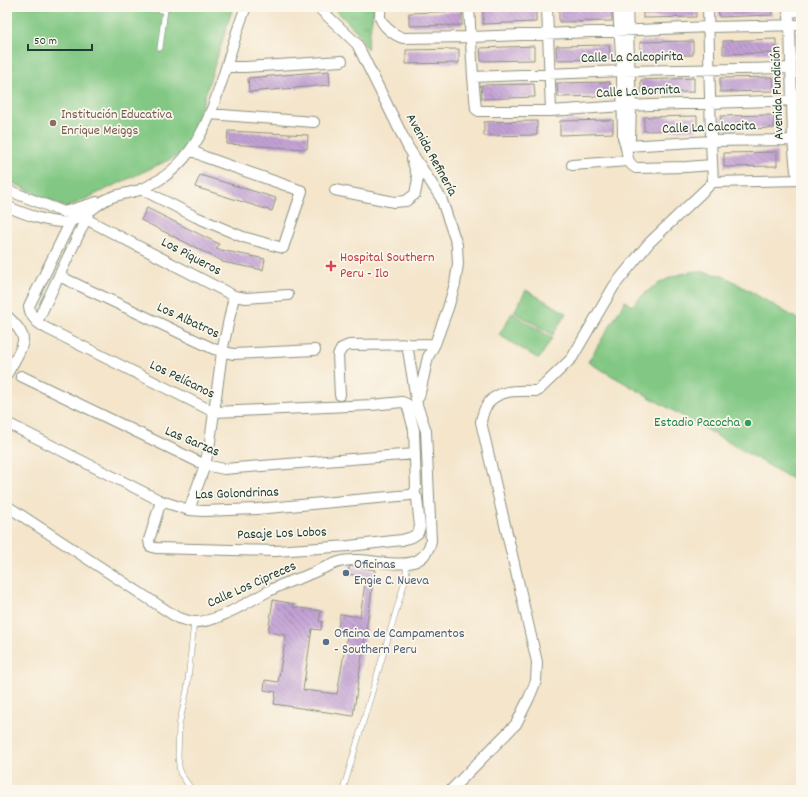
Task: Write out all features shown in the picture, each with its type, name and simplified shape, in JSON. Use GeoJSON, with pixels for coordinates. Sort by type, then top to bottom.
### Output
{"type":"FeatureCollection","features":[{"type":"Feature","properties":{"kind":"street"},"geometry":{"type":"LineString","coordinates":[[7,206],[57,223],[71,221],[88,212],[108,198],[141,189],[174,170],[191,150],[210,114],[238,26],[246,7]]}},
{"type":"Feature","properties":{"kind":"street","name":"Avenida Refinería"},"geometry":{"type":"LineString","coordinates":[[318,7],[357,44],[408,147],[441,198],[456,245],[458,264],[455,284],[435,344],[428,357],[421,382],[418,405]]}},
{"type":"Feature","properties":{"kind":"street"},"geometry":{"type":"LineString","coordinates":[[380,7],[380,18],[390,31],[403,38],[548,35],[709,27],[801,25]]}},
{"type":"Feature","properties":{"kind":"street"},"geometry":{"type":"LineString","coordinates":[[469,7],[473,77]]}},
{"type":"Feature","properties":{"kind":"street"},"geometry":{"type":"LineString","coordinates":[[547,7],[551,111]]}},
{"type":"Feature","properties":{"kind":"street"},"geometry":{"type":"LineString","coordinates":[[618,7],[624,31]]}},
{"type":"Feature","properties":{"kind":"street"},"geometry":{"type":"LineString","coordinates":[[627,7],[624,31],[627,106],[623,138],[627,146],[628,161],[636,168],[712,165]]}},
{"type":"Feature","properties":{"kind":"street"},"geometry":{"type":"LineString","coordinates":[[708,7],[713,182]]}},
{"type":"Feature","properties":{"kind":"street"},"geometry":{"type":"LineString","coordinates":[[788,10],[801,11]]}},
{"type":"Feature","properties":{"kind":"street","name":"Avenida Fundición"},"geometry":{"type":"LineString","coordinates":[[788,10],[791,68],[796,100],[793,140],[796,171],[801,177]]}},
{"type":"Feature","properties":{"kind":"street"},"geometry":{"type":"LineString","coordinates":[[226,67],[342,61]]}},
{"type":"Feature","properties":{"kind":"street","name":"Calle La Calcopirita"},"geometry":{"type":"LineString","coordinates":[[473,77],[626,71],[791,68]]}},
{"type":"Feature","properties":{"kind":"street","name":"Calle La Bornita"},"geometry":{"type":"LineString","coordinates":[[473,77],[477,110],[551,111],[627,106],[796,100]]}},
{"type":"Feature","properties":{"kind":"street"},"geometry":{"type":"LineString","coordinates":[[210,114],[314,122]]}},
{"type":"Feature","properties":{"kind":"street","name":"Calle La Calcocita"},"geometry":{"type":"LineString","coordinates":[[627,146],[711,140],[793,140]]}},
{"type":"Feature","properties":{"kind":"street"},"geometry":{"type":"LineString","coordinates":[[335,190],[394,202],[406,201],[415,194],[418,179],[408,147]]}},
{"type":"Feature","properties":{"kind":"street"},"geometry":{"type":"LineString","coordinates":[[141,189],[209,223],[243,237],[283,248],[302,191],[205,157],[191,150]]}},
{"type":"Feature","properties":{"kind":"street"},"geometry":{"type":"LineString","coordinates":[[572,165],[628,161]]}},
{"type":"Feature","properties":{"kind":"street"},"geometry":{"type":"LineString","coordinates":[[451,790],[516,724],[536,681],[537,662],[481,422],[486,406],[497,396],[513,391],[538,391],[572,358],[614,286],[650,243],[713,182],[801,180]]}},
{"type":"Feature","properties":{"kind":"street"},"geometry":{"type":"LineString","coordinates":[[7,190],[64,212],[88,212]]}},
{"type":"Feature","properties":{"kind":"street"},"geometry":{"type":"LineString","coordinates":[[72,211],[71,221],[29,306],[30,312],[37,322],[88,212]]}},
{"type":"Feature","properties":{"kind":"street","name":"Los Piqueros"},"geometry":{"type":"LineString","coordinates":[[88,212],[234,296],[246,298],[288,295]]}},
{"type":"Feature","properties":{"kind":"street","name":"Los Albatros"},"geometry":{"type":"LineString","coordinates":[[59,276],[222,352],[233,354],[315,350]]}},
{"type":"Feature","properties":{"kind":"street"},"geometry":{"type":"LineString","coordinates":[[189,510],[205,465],[210,442],[222,352],[234,296]]}},
{"type":"Feature","properties":{"kind":"street"},"geometry":{"type":"LineString","coordinates":[[7,316],[17,327],[23,339],[21,347],[7,374]]}},
{"type":"Feature","properties":{"kind":"street","name":"Los Pelícanos"},"geometry":{"type":"LineString","coordinates":[[37,322],[46,328],[214,412],[372,405],[402,402],[407,404],[414,430],[416,488],[414,493]]}},
{"type":"Feature","properties":{"kind":"street"},"geometry":{"type":"LineString","coordinates":[[405,564],[419,560],[428,550],[431,541],[426,431],[418,405],[407,344]]}},
{"type":"Feature","properties":{"kind":"street"},"geometry":{"type":"LineString","coordinates":[[340,395],[338,356],[342,348],[349,345],[435,344]]}},
{"type":"Feature","properties":{"kind":"street","name":"Las Garzas"},"geometry":{"type":"LineString","coordinates":[[21,376],[205,465],[224,470],[415,454]]}},
{"type":"Feature","properties":{"kind":"street","name":"Las Golondrinas"},"geometry":{"type":"LineString","coordinates":[[7,423],[162,501],[189,510],[203,511],[257,509],[410,495],[414,493]]}},
{"type":"Feature","properties":{"kind":"street","name":"Pasaje Los Lobos"},"geometry":{"type":"LineString","coordinates":[[162,501],[149,540],[150,546],[156,548],[275,551],[349,546],[402,540],[412,537],[418,533],[420,527],[417,498],[414,493]]}},
{"type":"Feature","properties":{"kind":"street","name":"Calle Los Cipreces"},"geometry":{"type":"LineString","coordinates":[[7,506],[178,618],[194,622],[209,620],[232,611],[270,590],[341,562],[365,560],[405,564]]}},
{"type":"Feature","properties":{"kind":"lane"},"geometry":{"type":"LineString","coordinates":[[111,7],[167,8],[160,48]]}},
{"type":"Feature","properties":{"kind":"lane"},"geometry":{"type":"LineString","coordinates":[[343,790],[407,574],[405,564]]}},
{"type":"Feature","properties":{"kind":"lane"},"geometry":{"type":"LineString","coordinates":[[192,790],[180,773],[178,757],[179,725],[187,690],[194,622]]}},
{"type":"Feature","properties":{"kind":"green space"},"geometry":{"type":"Polygon","coordinates":[[[7,7],[233,7],[191,140],[177,156],[66,208],[7,180],[7,7]]]}},
{"type":"Feature","properties":{"kind":"green space"},"geometry":{"type":"Polygon","coordinates":[[[333,7],[374,7],[367,49],[359,34],[333,7]]]}},
{"type":"Feature","properties":{"kind":"green space","name":"Estadio Pacocha"},"geometry":{"type":"Polygon","coordinates":[[[697,271],[720,275],[731,280],[801,321],[801,484],[588,362],[625,301],[632,306],[653,287],[661,282],[678,275],[697,271]]]}},
{"type":"Feature","properties":{"kind":"green space"},"geometry":{"type":"Polygon","coordinates":[[[526,290],[566,313],[553,335],[514,312],[526,290]]]}},
{"type":"Feature","properties":{"kind":"green space"},"geometry":{"type":"Polygon","coordinates":[[[512,313],[552,338],[539,359],[499,335],[512,313]]]}},
{"type":"Feature","properties":{"kind":"building"},"geometry":{"type":"Polygon","coordinates":[[[612,7],[612,21],[559,22],[559,8],[612,7]]]}},
{"type":"Feature","properties":{"kind":"building"},"geometry":{"type":"Polygon","coordinates":[[[643,7],[696,7],[696,17],[643,18],[643,7]]]}},
{"type":"Feature","properties":{"kind":"building"},"geometry":{"type":"Polygon","coordinates":[[[718,7],[771,7],[772,15],[719,17],[718,7]]]}},
{"type":"Feature","properties":{"kind":"building"},"geometry":{"type":"Polygon","coordinates":[[[536,9],[536,22],[483,24],[483,10],[536,9]]]}},
{"type":"Feature","properties":{"kind":"building"},"geometry":{"type":"Polygon","coordinates":[[[462,11],[462,25],[409,26],[409,13],[462,11]]]}},
{"type":"Feature","properties":{"kind":"building"},"geometry":{"type":"Polygon","coordinates":[[[776,39],[776,53],[723,54],[723,41],[776,39]]]}},
{"type":"Feature","properties":{"kind":"building"},"geometry":{"type":"Polygon","coordinates":[[[693,41],[693,55],[640,56],[640,42],[693,41]]]}},
{"type":"Feature","properties":{"kind":"building"},"geometry":{"type":"Polygon","coordinates":[[[609,45],[610,59],[557,60],[556,46],[609,45]]]}},
{"type":"Feature","properties":{"kind":"building"},"geometry":{"type":"Polygon","coordinates":[[[534,46],[534,60],[481,61],[480,48],[534,46]]]}},
{"type":"Feature","properties":{"kind":"building"},"geometry":{"type":"Polygon","coordinates":[[[459,49],[459,63],[406,64],[406,50],[459,49]]]}},
{"type":"Feature","properties":{"kind":"building"},"geometry":{"type":"Polygon","coordinates":[[[329,71],[330,85],[249,92],[248,78],[329,71]]]}},
{"type":"Feature","properties":{"kind":"building"},"geometry":{"type":"Polygon","coordinates":[[[773,77],[774,91],[720,92],[720,78],[773,77]]]}},
{"type":"Feature","properties":{"kind":"building"},"geometry":{"type":"Polygon","coordinates":[[[694,78],[694,92],[641,93],[641,80],[694,78]]]}},
{"type":"Feature","properties":{"kind":"building"},"geometry":{"type":"Polygon","coordinates":[[[610,82],[611,96],[558,97],[557,83],[610,82]]]}},
{"type":"Feature","properties":{"kind":"building"},"geometry":{"type":"Polygon","coordinates":[[[534,84],[535,97],[482,99],[481,85],[534,84]]]}},
{"type":"Feature","properties":{"kind":"building"},"geometry":{"type":"Polygon","coordinates":[[[774,115],[774,128],[721,130],[721,116],[774,115]]]}},
{"type":"Feature","properties":{"kind":"building"},"geometry":{"type":"Polygon","coordinates":[[[697,116],[697,130],[644,131],[644,117],[697,116]]]}},
{"type":"Feature","properties":{"kind":"building"},"geometry":{"type":"Polygon","coordinates":[[[613,120],[613,133],[560,135],[560,121],[613,120]]]}},
{"type":"Feature","properties":{"kind":"building"},"geometry":{"type":"Polygon","coordinates":[[[537,121],[537,135],[484,136],[484,122],[537,121]]]}},
{"type":"Feature","properties":{"kind":"building"},"geometry":{"type":"Polygon","coordinates":[[[228,131],[308,135],[307,149],[227,144],[228,131]]]}},
{"type":"Feature","properties":{"kind":"building"},"geometry":{"type":"Polygon","coordinates":[[[777,152],[777,166],[724,167],[724,153],[777,152]]]}},
{"type":"Feature","properties":{"kind":"building"},"geometry":{"type":"Polygon","coordinates":[[[200,175],[276,198],[272,211],[195,187],[200,175]]]}},
{"type":"Feature","properties":{"kind":"building"},"geometry":{"type":"Polygon","coordinates":[[[147,208],[219,244],[216,249],[265,259],[263,270],[222,262],[141,220],[147,208]]]}},
{"type":"Feature","properties":{"kind":"building"},"geometry":{"type":"Polygon","coordinates":[[[352,566],[375,570],[353,716],[274,704],[276,692],[264,690],[265,680],[278,682],[286,635],[268,632],[273,600],[294,604],[293,607],[321,611],[319,621],[322,621],[321,630],[312,629],[303,690],[337,694],[347,636],[337,634],[340,614],[360,617],[366,577],[348,574],[349,567],[352,566]]]}},
{"type":"Feature","properties":{"kind":"place","name":"Institución Educativa Enrique Meiggs"},"geometry":{"type":"Point","coordinates":[53,123]}},
{"type":"Feature","properties":{"kind":"place","name":"Hospital Southern Peru - Ilo"},"geometry":{"type":"Point","coordinates":[331,266]}},
{"type":"Feature","properties":{"kind":"place","name":"Estadio Pacocha"},"geometry":{"type":"Point","coordinates":[748,423]}},
{"type":"Feature","properties":{"kind":"place","name":"Oficinas Engie C. Nueva"},"geometry":{"type":"Point","coordinates":[346,573]}},
{"type":"Feature","properties":{"kind":"place","name":"Oficina de Campamentos - Southern Peru"},"geometry":{"type":"Point","coordinates":[326,642]}}]}
